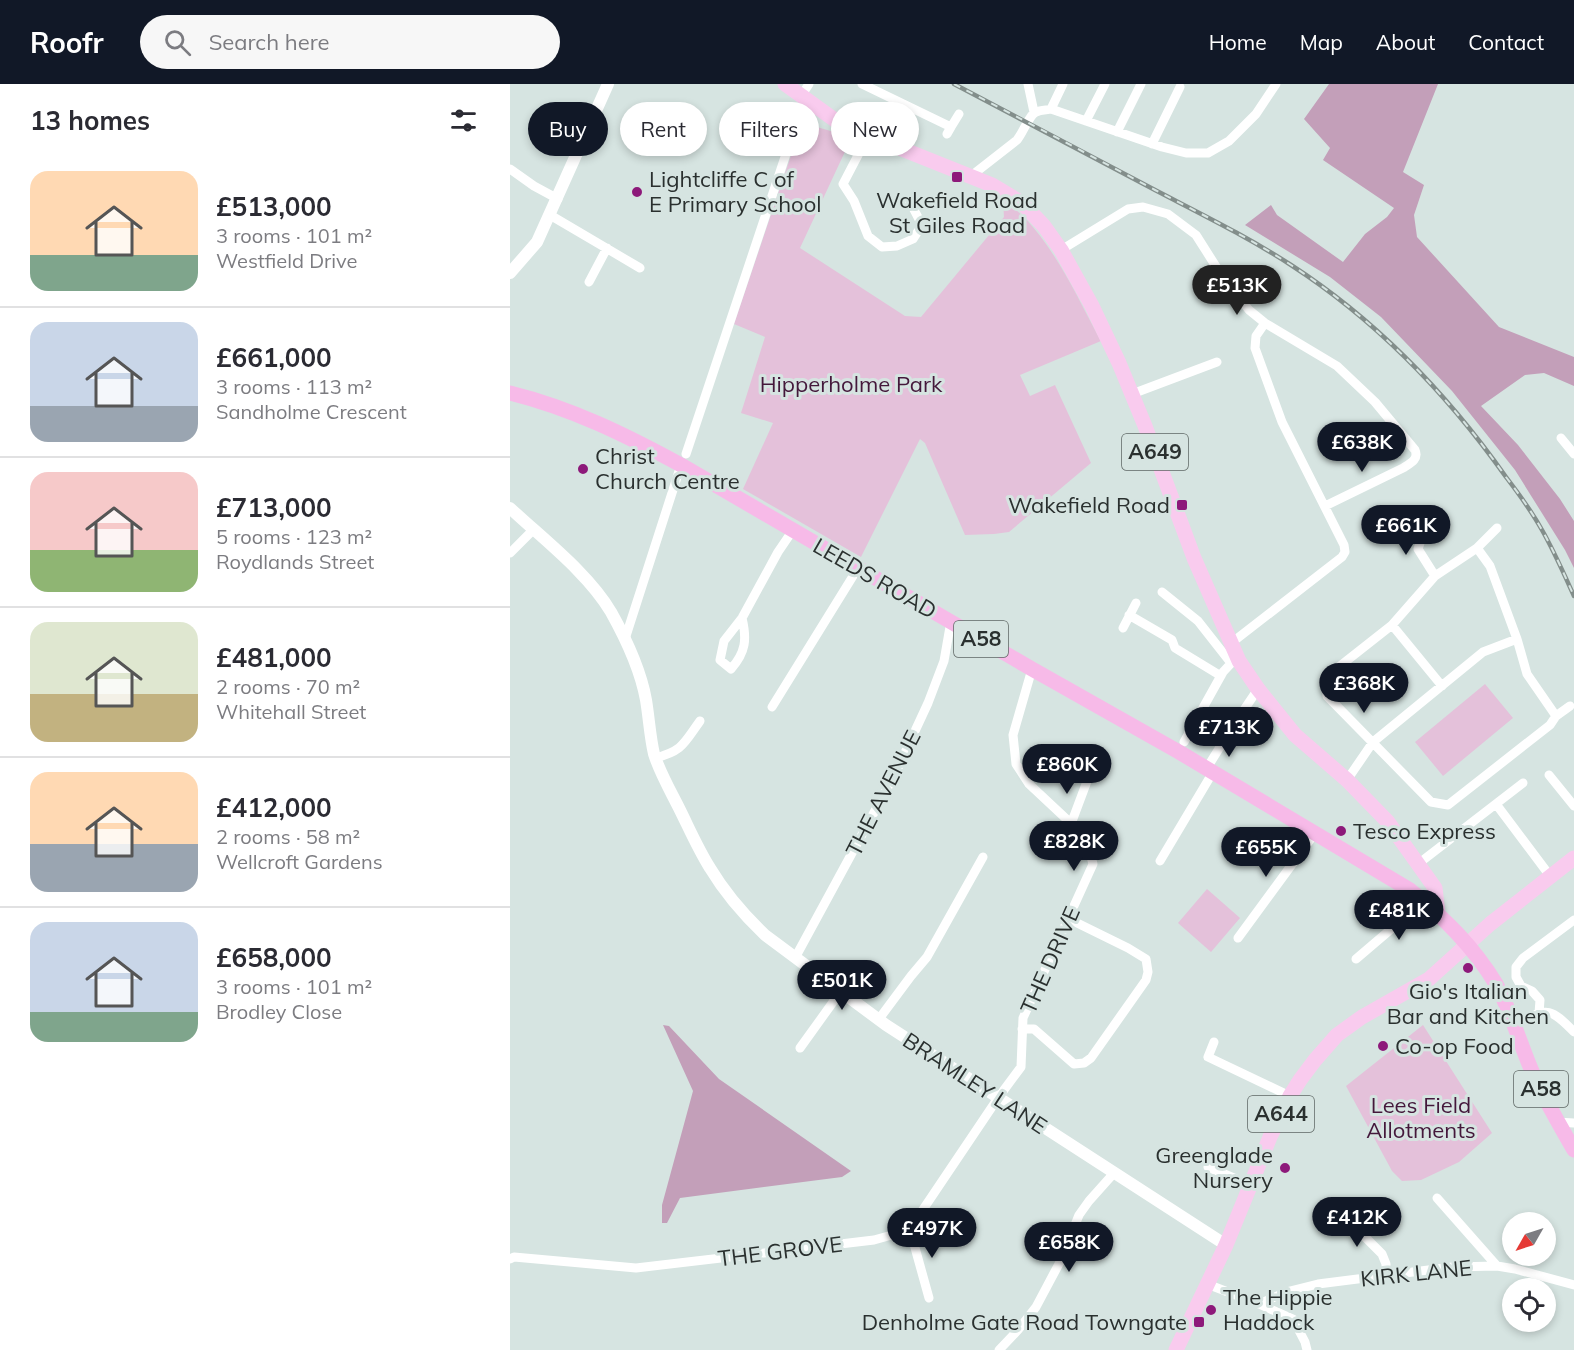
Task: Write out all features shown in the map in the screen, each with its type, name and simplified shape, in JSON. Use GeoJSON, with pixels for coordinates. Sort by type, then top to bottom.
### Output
{"type":"FeatureCollection","features":[{"type":"Feature","properties":{"kind":"highway","name":"LEEDS ROAD"},"geometry":{"type":"LineString","coordinates":[[510,393],[580,415],[683,460],[793,530],[1210,770],[1410,890],[1438,913],[1468,944]]}},
{"type":"Feature","properties":{"kind":"highway","name":"A58"},"geometry":{"type":"LineString","coordinates":[[1468,944],[1496,985],[1531,1070],[1574,1150]]}},
{"type":"Feature","properties":{"kind":"main road","name":"A649"},"geometry":{"type":"LineString","coordinates":[[785,84],[807,94],[831,116]]}},
{"type":"Feature","properties":{"kind":"main road","name":"A649"},"geometry":{"type":"LineString","coordinates":[[919,156],[992,185],[1022,203],[1044,226],[1061,250],[1104,329],[1132,394],[1232,654],[1295,735],[1347,780],[1388,822],[1435,888],[1438,913]]}},
{"type":"Feature","properties":{"kind":"main road","name":"A644"},"geometry":{"type":"LineString","coordinates":[[1176,1350],[1226,1245],[1270,1137],[1300,1080],[1337,1035],[1362,1017],[1429,979],[1490,924],[1574,858]]}},
{"type":"Feature","properties":{"kind":"street"},"geometry":{"type":"LineString","coordinates":[[510,273],[537,242],[608,84]]}},
{"type":"Feature","properties":{"kind":"street"},"geometry":{"type":"LineString","coordinates":[[862,84],[949,131],[959,114]]}},
{"type":"Feature","properties":{"kind":"street"},"geometry":{"type":"LineString","coordinates":[[971,176],[1023,133],[1034,112],[1029,84]]}},
{"type":"Feature","properties":{"kind":"street"},"geometry":{"type":"LineString","coordinates":[[1051,109],[1064,84]]}},
{"type":"Feature","properties":{"kind":"street"},"geometry":{"type":"LineString","coordinates":[[1086,121],[1105,84]]}},
{"type":"Feature","properties":{"kind":"street"},"geometry":{"type":"LineString","coordinates":[[1118,132],[1142,84]]}},
{"type":"Feature","properties":{"kind":"street"},"geometry":{"type":"LineString","coordinates":[[1034,112],[1051,109],[1152,144],[1186,153],[1208,153],[1229,141],[1257,114],[1276,84]]}},
{"type":"Feature","properties":{"kind":"street"},"geometry":{"type":"LineString","coordinates":[[1152,144],[1180,87]]}},
{"type":"Feature","properties":{"kind":"street"},"geometry":{"type":"LineString","coordinates":[[625,639],[807,94]]}},
{"type":"Feature","properties":{"kind":"street"},"geometry":{"type":"LineString","coordinates":[[858,156],[843,184],[854,201],[868,237],[882,247],[897,246],[913,239],[922,225],[937,221]]}},
{"type":"Feature","properties":{"kind":"street"},"geometry":{"type":"LineString","coordinates":[[510,169],[558,199]]}},
{"type":"Feature","properties":{"kind":"street"},"geometry":{"type":"LineString","coordinates":[[910,202],[922,225]]}},
{"type":"Feature","properties":{"kind":"street"},"geometry":{"type":"LineString","coordinates":[[1061,250],[1128,209],[1143,207],[1168,214],[1196,235],[1222,276],[1250,310],[1265,323],[1337,366],[1375,402],[1417,454],[1412,462],[1403,468],[1324,506]]}},
{"type":"Feature","properties":{"kind":"street"},"geometry":{"type":"LineString","coordinates":[[550,215],[640,268]]}},
{"type":"Feature","properties":{"kind":"street"},"geometry":{"type":"LineString","coordinates":[[589,282],[607,249]]}},
{"type":"Feature","properties":{"kind":"street"},"geometry":{"type":"LineString","coordinates":[[1184,742],[1232,654],[1345,552],[1344,545],[1282,422],[1255,348],[1256,336],[1265,323]]}},
{"type":"Feature","properties":{"kind":"street"},"geometry":{"type":"LineString","coordinates":[[1132,394],[1217,362]]}},
{"type":"Feature","properties":{"kind":"street"},"geometry":{"type":"LineString","coordinates":[[1561,438],[1574,454]]}},
{"type":"Feature","properties":{"kind":"street","name":"BRAMLEY LANE"},"geometry":{"type":"LineString","coordinates":[[510,508],[572,565],[603,599],[625,639],[639,675],[646,698],[655,758],[664,778],[704,857],[723,887],[752,922],[795,958],[879,1019],[1226,1245]]}},
{"type":"Feature","properties":{"kind":"street"},"geometry":{"type":"LineString","coordinates":[[1417,519],[1423,534],[1418,549],[1435,576]]}},
{"type":"Feature","properties":{"kind":"street"},"geometry":{"type":"LineString","coordinates":[[1497,528],[1477,548],[1435,576],[1392,625],[1326,676],[1328,696],[1431,802],[1448,805],[1550,725],[1556,716],[1570,706]]}},
{"type":"Feature","properties":{"kind":"street"},"geometry":{"type":"LineString","coordinates":[[510,553],[533,530]]}},
{"type":"Feature","properties":{"kind":"street"},"geometry":{"type":"LineString","coordinates":[[742,618],[745,644],[740,659],[731,669],[720,660],[724,641],[742,618],[778,552],[793,530]]}},
{"type":"Feature","properties":{"kind":"street"},"geometry":{"type":"LineString","coordinates":[[1477,548],[1490,566],[1517,639],[1527,674],[1556,716]]}},
{"type":"Feature","properties":{"kind":"street"},"geometry":{"type":"LineString","coordinates":[[772,707],[858,568]]}},
{"type":"Feature","properties":{"kind":"street"},"geometry":{"type":"LineString","coordinates":[[1162,592],[1198,621],[1232,654]]}},
{"type":"Feature","properties":{"kind":"street"},"geometry":{"type":"LineString","coordinates":[[1123,628],[1136,603]]}},
{"type":"Feature","properties":{"kind":"street"},"geometry":{"type":"LineString","coordinates":[[1129,615],[1172,640],[1176,648],[1221,676]]}},
{"type":"Feature","properties":{"kind":"street","name":"THE AVENUE"},"geometry":{"type":"LineString","coordinates":[[795,958],[896,772],[928,703],[944,661],[951,621]]}},
{"type":"Feature","properties":{"kind":"street"},"geometry":{"type":"LineString","coordinates":[[1392,625],[1442,686]]}},
{"type":"Feature","properties":{"kind":"street"},"geometry":{"type":"LineString","coordinates":[[1347,780],[1373,742],[1483,652],[1517,639]]}},
{"type":"Feature","properties":{"kind":"street","name":"THE DRIVE"},"geometry":{"type":"LineString","coordinates":[[998,1098],[1021,1066],[1023,1018],[1093,864],[1088,845],[1071,824],[1029,784],[1016,764],[1013,735],[1032,669]]}},
{"type":"Feature","properties":{"kind":"street"},"geometry":{"type":"LineString","coordinates":[[1160,861],[1229,731],[1258,689]]}},
{"type":"Feature","properties":{"kind":"street"},"geometry":{"type":"LineString","coordinates":[[655,758],[676,751],[700,721]]}},
{"type":"Feature","properties":{"kind":"street"},"geometry":{"type":"LineString","coordinates":[[1549,775],[1574,806]]}},
{"type":"Feature","properties":{"kind":"street"},"geometry":{"type":"LineString","coordinates":[[1071,824],[1089,776]]}},
{"type":"Feature","properties":{"kind":"street"},"geometry":{"type":"LineString","coordinates":[[1418,864],[1523,783]]}},
{"type":"Feature","properties":{"kind":"street"},"geometry":{"type":"LineString","coordinates":[[1496,804],[1550,876]]}},
{"type":"Feature","properties":{"kind":"street"},"geometry":{"type":"LineString","coordinates":[[1238,938],[1315,833]]}},
{"type":"Feature","properties":{"kind":"street"},"geometry":{"type":"LineString","coordinates":[[879,1019],[927,957],[983,857]]}},
{"type":"Feature","properties":{"kind":"street"},"geometry":{"type":"LineString","coordinates":[[1356,959],[1424,901]]}},
{"type":"Feature","properties":{"kind":"street"},"geometry":{"type":"LineString","coordinates":[[1022,1029],[1034,1029],[1074,1064],[1084,1063],[1090,1058],[1146,980],[1148,972],[1146,959],[1069,919]]}},
{"type":"Feature","properties":{"kind":"street"},"geometry":{"type":"LineString","coordinates":[[1539,1013],[1539,1000],[1532,991],[1521,986],[1516,977],[1516,967],[1523,958],[1574,920]]}},
{"type":"Feature","properties":{"kind":"street"},"geometry":{"type":"LineString","coordinates":[[800,1048],[841,991]]}},
{"type":"Feature","properties":{"kind":"street"},"geometry":{"type":"LineString","coordinates":[[1513,1024],[1546,1011],[1555,1013],[1574,1032]]}},
{"type":"Feature","properties":{"kind":"street"},"geometry":{"type":"LineString","coordinates":[[1214,1042],[1208,1057],[1290,1096]]}},
{"type":"Feature","properties":{"kind":"street","name":"THE GROVE"},"geometry":{"type":"LineString","coordinates":[[510,1259],[514,1257],[636,1268],[874,1240],[906,1231],[998,1098]]}},
{"type":"Feature","properties":{"kind":"street"},"geometry":{"type":"LineString","coordinates":[[1557,1122],[1574,1123]]}},
{"type":"Feature","properties":{"kind":"street"},"geometry":{"type":"LineString","coordinates":[[1208,1167],[1250,1185]]}},
{"type":"Feature","properties":{"kind":"street"},"geometry":{"type":"LineString","coordinates":[[999,1350],[1036,1307],[1060,1260],[1079,1215],[1114,1173]]}},
{"type":"Feature","properties":{"kind":"street"},"geometry":{"type":"LineString","coordinates":[[1437,1198],[1497,1266]]}},
{"type":"Feature","properties":{"kind":"street"},"geometry":{"type":"LineString","coordinates":[[1347,1212],[1358,1221],[1365,1238],[1382,1254],[1386,1264],[1386,1275]]}},
{"type":"Feature","properties":{"kind":"street"},"geometry":{"type":"LineString","coordinates":[[909,1226],[929,1298]]}},
{"type":"Feature","properties":{"kind":"street","name":"KIRK LANE"},"geometry":{"type":"LineString","coordinates":[[1259,1304],[1286,1292],[1318,1284],[1452,1267],[1497,1266],[1574,1285]]}},
{"type":"Feature","properties":{"kind":"street"},"geometry":{"type":"LineString","coordinates":[[1207,1284],[1293,1319],[1307,1350]]}},
{"type":"Feature","properties":{"kind":"green space","name":"Hipperholme Park"},"geometry":{"type":"Polygon","coordinates":[[[819,128],[831,131],[831,156],[843,156],[800,248],[905,316],[921,317],[1004,217],[1003,201],[1025,218],[1048,246],[1101,341],[1020,375],[1030,396],[1055,385],[1091,463],[1009,532],[965,535],[925,443],[920,439],[861,557],[743,489],[773,423],[741,413],[765,337],[734,324],[791,156],[819,156],[819,128]]]}},
{"type":"Feature","properties":{"kind":"green space"},"geometry":{"type":"Polygon","coordinates":[[[1485,684],[1513,718],[1443,776],[1415,742],[1485,684]]]}},
{"type":"Feature","properties":{"kind":"green space"},"geometry":{"type":"Polygon","coordinates":[[[1207,889],[1240,918],[1211,952],[1178,923],[1207,889]]]}},
{"type":"Feature","properties":{"kind":"green space","name":"Lees Field Allotments"},"geometry":{"type":"Polygon","coordinates":[[[1423,1025],[1492,1133],[1459,1162],[1421,1180],[1402,1181],[1392,1171],[1346,1086],[1423,1025]]]}},
{"type":"Feature","properties":{"kind":"shaded area"},"geometry":{"type":"Polygon","coordinates":[[[1329,84],[1438,84],[1403,172],[1424,185],[1414,215],[1417,237],[1499,327],[1574,357],[1574,386],[1544,373],[1525,375],[1481,406],[1518,445],[1574,521],[1574,568],[1515,470],[1452,391],[1381,317],[1330,277],[1245,225],[1271,205],[1277,215],[1343,262],[1365,234],[1387,217],[1394,208],[1323,160],[1330,148],[1304,119],[1329,84]]]}},
{"type":"Feature","properties":{"kind":"shaded area"},"geometry":{"type":"Polygon","coordinates":[[[663,1025],[669,1026],[719,1079],[851,1171],[842,1177],[680,1198],[667,1223],[662,1223],[662,1205],[693,1091],[663,1025]]]}},
{"type":"Feature","properties":{"kind":"railway"},"geometry":{"type":"LineString","coordinates":[[954,84],[1258,245],[1291,265],[1352,310],[1409,361],[1435,388],[1484,447],[1538,523],[1574,596]]}},
{"type":"Feature","properties":{"kind":"place","name":"Wakefield Road St Giles Road"},"geometry":{"type":"Point","coordinates":[957,177]}},
{"type":"Feature","properties":{"kind":"place","name":"Lightcliffe C of E Primary School"},"geometry":{"type":"Point","coordinates":[637,192]}},
{"type":"Feature","properties":{"kind":"place","name":"Christ Church Centre"},"geometry":{"type":"Point","coordinates":[583,469]}},
{"type":"Feature","properties":{"kind":"place","name":"Wakefield Road"},"geometry":{"type":"Point","coordinates":[1182,505]}},
{"type":"Feature","properties":{"kind":"place","name":"Tesco Express"},"geometry":{"type":"Point","coordinates":[1341,831]}},
{"type":"Feature","properties":{"kind":"place","name":"Gio's Italian Bar and Kitchen"},"geometry":{"type":"Point","coordinates":[1468,968]}},
{"type":"Feature","properties":{"kind":"place","name":"Co-op Food"},"geometry":{"type":"Point","coordinates":[1383,1046]}},
{"type":"Feature","properties":{"kind":"place","name":"Greenglade Nursery"},"geometry":{"type":"Point","coordinates":[1285,1168]}},
{"type":"Feature","properties":{"kind":"place","name":"The Hippie Haddock"},"geometry":{"type":"Point","coordinates":[1211,1310]}},
{"type":"Feature","properties":{"kind":"place","name":"Denholme Gate Road Towngate"},"geometry":{"type":"Point","coordinates":[1199,1322]}}]}
